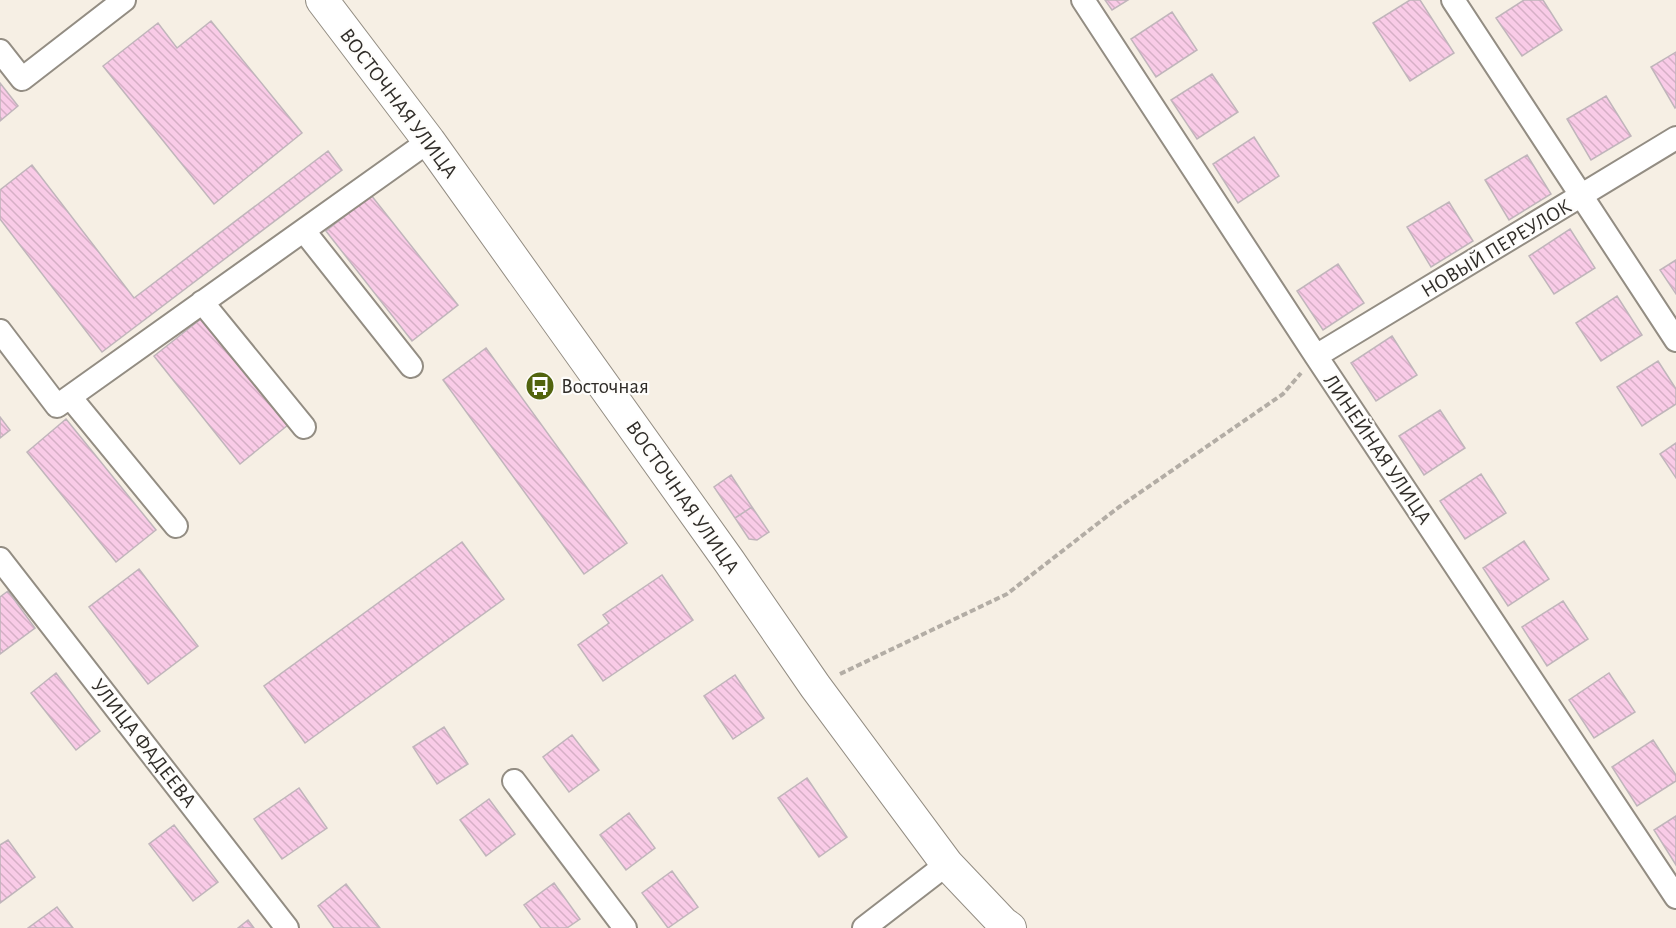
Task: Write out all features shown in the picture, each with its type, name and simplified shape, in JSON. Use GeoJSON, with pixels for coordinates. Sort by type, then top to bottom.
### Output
{"type":"FeatureCollection","features":[{"type":"Feature","properties":{"kind":"street","name":"ВОСТОЧНАЯ УЛИЦА"},"geometry":{"type":"LineString","coordinates":[[322,0],[429,141],[815,686],[947,864],[1010,928]]}},
{"type":"Feature","properties":{"kind":"street","name":"ЛИНЕЙНАЯ УЛИЦА"},"geometry":{"type":"LineString","coordinates":[[1083,0],[1316,356],[1676,897]]}},
{"type":"Feature","properties":{"kind":"street"},"geometry":{"type":"LineString","coordinates":[[1453,0],[1676,340]]}},
{"type":"Feature","properties":{"kind":"street"},"geometry":{"type":"LineString","coordinates":[[0,51],[22,79],[114,3]]}},
{"type":"Feature","properties":{"kind":"street","name":"НОВЫЙ ПЕРЕУЛОК"},"geometry":{"type":"LineString","coordinates":[[1316,356],[1676,138]]}},
{"type":"Feature","properties":{"kind":"street"},"geometry":{"type":"LineString","coordinates":[[0,331],[57,406],[429,141]]}},
{"type":"Feature","properties":{"kind":"street"},"geometry":{"type":"LineString","coordinates":[[304,231],[411,366]]}},
{"type":"Feature","properties":{"kind":"street"},"geometry":{"type":"LineString","coordinates":[[202,302],[304,427]]}},
{"type":"Feature","properties":{"kind":"street"},"geometry":{"type":"LineString","coordinates":[[70,397],[176,526]]}},
{"type":"Feature","properties":{"kind":"street","name":"УЛИЦА ФАДЕЕВА"},"geometry":{"type":"LineString","coordinates":[[0,559],[287,928]]}},
{"type":"Feature","properties":{"kind":"street"},"geometry":{"type":"LineString","coordinates":[[514,781],[625,928]]}},
{"type":"Feature","properties":{"kind":"street"},"geometry":{"type":"LineString","coordinates":[[864,928],[947,864]]}},
{"type":"Feature","properties":{"kind":"path"},"geometry":{"type":"LineString","coordinates":[[815,686],[1007,594],[1119,507],[1282,394],[1316,356]]}},
{"type":"Feature","properties":{"kind":"building"},"geometry":{"type":"Polygon","coordinates":[[[1105,0],[1128,0],[1112,10],[1105,0]]]}},
{"type":"Feature","properties":{"kind":"building"},"geometry":{"type":"Polygon","coordinates":[[[1410,0],[1420,0],[1454,53],[1410,81],[1373,23],[1410,0]]]}},
{"type":"Feature","properties":{"kind":"building"},"geometry":{"type":"Polygon","coordinates":[[[1524,0],[1543,0],[1562,30],[1522,56],[1496,18],[1524,0]]]}},
{"type":"Feature","properties":{"kind":"building"},"geometry":{"type":"Polygon","coordinates":[[[1172,12],[1197,50],[1156,77],[1131,39],[1172,12]]]}},
{"type":"Feature","properties":{"kind":"building"},"geometry":{"type":"Polygon","coordinates":[[[211,21],[302,133],[214,204],[103,66],[158,23],[177,48],[211,21]]]}},
{"type":"Feature","properties":{"kind":"building"},"geometry":{"type":"Polygon","coordinates":[[[1676,52],[1676,107],[1675,108],[1651,67],[1676,52]]]}},
{"type":"Feature","properties":{"kind":"building"},"geometry":{"type":"Polygon","coordinates":[[[1212,74],[1238,112],[1197,139],[1171,100],[1212,74]]]}},
{"type":"Feature","properties":{"kind":"building"},"geometry":{"type":"Polygon","coordinates":[[[0,83],[18,106],[0,121],[0,83]]]}},
{"type":"Feature","properties":{"kind":"building"},"geometry":{"type":"Polygon","coordinates":[[[1606,96],[1631,136],[1591,160],[1567,119],[1606,96]]]}},
{"type":"Feature","properties":{"kind":"building"},"geometry":{"type":"Polygon","coordinates":[[[1254,137],[1279,176],[1238,203],[1213,164],[1254,137]]]}},
{"type":"Feature","properties":{"kind":"building"},"geometry":{"type":"Polygon","coordinates":[[[328,151],[342,170],[102,352],[0,219],[0,190],[32,165],[134,298],[328,151]]]}},
{"type":"Feature","properties":{"kind":"building"},"geometry":{"type":"Polygon","coordinates":[[[1527,155],[1551,194],[1509,220],[1485,180],[1527,155]]]}},
{"type":"Feature","properties":{"kind":"building"},"geometry":{"type":"Polygon","coordinates":[[[371,195],[458,305],[412,341],[326,231],[371,195]]]}},
{"type":"Feature","properties":{"kind":"building"},"geometry":{"type":"Polygon","coordinates":[[[1449,202],[1473,241],[1431,267],[1407,227],[1449,202]]]}},
{"type":"Feature","properties":{"kind":"building"},"geometry":{"type":"Polygon","coordinates":[[[1570,229],[1595,268],[1554,294],[1529,256],[1570,229]]]}},
{"type":"Feature","properties":{"kind":"building"},"geometry":{"type":"Polygon","coordinates":[[[1676,260],[1676,294],[1660,270],[1676,260]]]}},
{"type":"Feature","properties":{"kind":"building"},"geometry":{"type":"Polygon","coordinates":[[[1338,264],[1364,303],[1323,330],[1297,291],[1338,264]]]}},
{"type":"Feature","properties":{"kind":"building"},"geometry":{"type":"Polygon","coordinates":[[[1617,296],[1642,335],[1601,361],[1576,323],[1617,296]]]}},
{"type":"Feature","properties":{"kind":"building"},"geometry":{"type":"Polygon","coordinates":[[[202,318],[288,425],[240,464],[154,356],[202,318]]]}},
{"type":"Feature","properties":{"kind":"building"},"geometry":{"type":"Polygon","coordinates":[[[1392,336],[1417,375],[1376,401],[1351,363],[1392,336]]]}},
{"type":"Feature","properties":{"kind":"building"},"geometry":{"type":"Polygon","coordinates":[[[486,348],[627,543],[584,574],[443,380],[486,348]]]}},
{"type":"Feature","properties":{"kind":"building"},"geometry":{"type":"Polygon","coordinates":[[[1658,361],[1676,389],[1676,404],[1642,426],[1617,387],[1658,361]]]}},
{"type":"Feature","properties":{"kind":"building"},"geometry":{"type":"Polygon","coordinates":[[[1440,410],[1465,448],[1424,475],[1399,436],[1440,410]]]}},
{"type":"Feature","properties":{"kind":"building"},"geometry":{"type":"Polygon","coordinates":[[[0,417],[10,430],[0,438],[0,417]]]}},
{"type":"Feature","properties":{"kind":"building"},"geometry":{"type":"Polygon","coordinates":[[[66,419],[156,530],[116,562],[27,452],[66,419]]]}},
{"type":"Feature","properties":{"kind":"building"},"geometry":{"type":"Polygon","coordinates":[[[1676,443],[1676,478],[1660,454],[1676,443]]]}},
{"type":"Feature","properties":{"kind":"building"},"geometry":{"type":"Polygon","coordinates":[[[1481,474],[1506,513],[1465,539],[1440,501],[1481,474]]]}},
{"type":"Feature","properties":{"kind":"building"},"geometry":{"type":"Polygon","coordinates":[[[731,475],[752,507],[735,518],[714,487],[731,475]]]}},
{"type":"Feature","properties":{"kind":"building"},"geometry":{"type":"Polygon","coordinates":[[[752,507],[769,532],[757,540],[749,539],[735,518],[752,507]]]}},
{"type":"Feature","properties":{"kind":"building"},"geometry":{"type":"Polygon","coordinates":[[[1524,541],[1549,579],[1508,606],[1483,568],[1524,541]]]}},
{"type":"Feature","properties":{"kind":"building"},"geometry":{"type":"Polygon","coordinates":[[[462,542],[504,599],[305,743],[264,686],[462,542]]]}},
{"type":"Feature","properties":{"kind":"building"},"geometry":{"type":"Polygon","coordinates":[[[139,569],[198,646],[148,684],[89,607],[139,569]]]}},
{"type":"Feature","properties":{"kind":"building"},"geometry":{"type":"Polygon","coordinates":[[[662,575],[693,620],[603,681],[578,645],[609,623],[603,615],[662,575]]]}},
{"type":"Feature","properties":{"kind":"building"},"geometry":{"type":"Polygon","coordinates":[[[8,591],[35,628],[0,654],[0,597],[8,591]]]}},
{"type":"Feature","properties":{"kind":"building"},"geometry":{"type":"Polygon","coordinates":[[[1563,601],[1588,639],[1547,666],[1522,627],[1563,601]]]}},
{"type":"Feature","properties":{"kind":"building"},"geometry":{"type":"Polygon","coordinates":[[[56,673],[100,731],[76,750],[31,693],[56,673]]]}},
{"type":"Feature","properties":{"kind":"building"},"geometry":{"type":"Polygon","coordinates":[[[1609,673],[1635,712],[1594,738],[1569,700],[1609,673]]]}},
{"type":"Feature","properties":{"kind":"building"},"geometry":{"type":"Polygon","coordinates":[[[735,675],[764,718],[733,739],[704,696],[735,675]]]}},
{"type":"Feature","properties":{"kind":"building"},"geometry":{"type":"Polygon","coordinates":[[[444,727],[468,764],[437,784],[413,747],[444,727]]]}},
{"type":"Feature","properties":{"kind":"building"},"geometry":{"type":"Polygon","coordinates":[[[572,735],[599,770],[569,792],[543,757],[572,735]]]}},
{"type":"Feature","properties":{"kind":"building"},"geometry":{"type":"Polygon","coordinates":[[[1653,740],[1676,775],[1676,781],[1637,806],[1612,767],[1653,740]]]}},
{"type":"Feature","properties":{"kind":"building"},"geometry":{"type":"Polygon","coordinates":[[[807,778],[847,837],[819,857],[778,798],[807,778]]]}},
{"type":"Feature","properties":{"kind":"building"},"geometry":{"type":"Polygon","coordinates":[[[299,788],[327,828],[282,859],[254,819],[299,788]]]}},
{"type":"Feature","properties":{"kind":"building"},"geometry":{"type":"Polygon","coordinates":[[[489,799],[515,834],[486,856],[460,820],[489,799]]]}},
{"type":"Feature","properties":{"kind":"building"},"geometry":{"type":"Polygon","coordinates":[[[629,813],[655,848],[626,870],[600,835],[629,813]]]}},
{"type":"Feature","properties":{"kind":"building"},"geometry":{"type":"Polygon","coordinates":[[[1676,816],[1676,865],[1654,830],[1676,816]]]}},
{"type":"Feature","properties":{"kind":"building"},"geometry":{"type":"Polygon","coordinates":[[[174,825],[218,882],[193,901],[149,844],[174,825]]]}},
{"type":"Feature","properties":{"kind":"building"},"geometry":{"type":"Polygon","coordinates":[[[8,840],[35,877],[0,903],[0,845],[8,840]]]}},
{"type":"Feature","properties":{"kind":"building"},"geometry":{"type":"Polygon","coordinates":[[[672,871],[698,907],[668,928],[642,893],[672,871]]]}},
{"type":"Feature","properties":{"kind":"building"},"geometry":{"type":"Polygon","coordinates":[[[554,883],[580,919],[567,928],[541,928],[524,905],[554,883]]]}},
{"type":"Feature","properties":{"kind":"building"},"geometry":{"type":"Polygon","coordinates":[[[346,884],[380,928],[334,928],[318,906],[346,884]]]}},
{"type":"Feature","properties":{"kind":"building"},"geometry":{"type":"Polygon","coordinates":[[[57,907],[73,928],[28,928],[57,907]]]}},
{"type":"Feature","properties":{"kind":"building"},"geometry":{"type":"Polygon","coordinates":[[[248,920],[254,928],[238,928],[248,920]]]}},
{"type":"Feature","properties":{"kind":"place","name":"Восточная"},"geometry":{"type":"Point","coordinates":[540,386]}}]}
